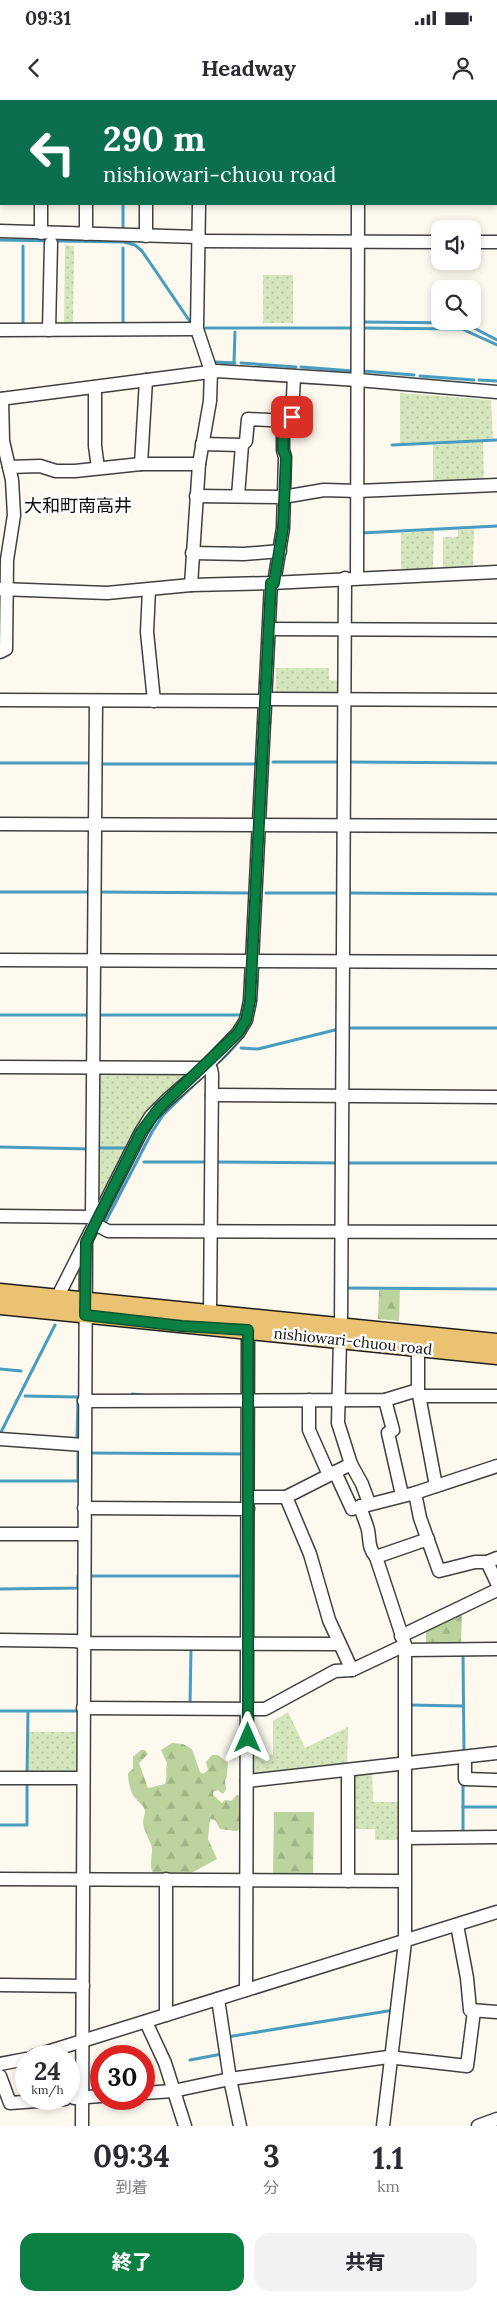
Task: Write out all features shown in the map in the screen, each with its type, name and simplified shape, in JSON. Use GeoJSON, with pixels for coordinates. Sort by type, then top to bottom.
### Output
{"type":"FeatureCollection","features":[{"type":"Feature","properties":{"kind":"main road","name":"nishiowari-chuou road"},"geometry":{"type":"LineString","coordinates":[[0,1292],[57,1298],[86,1308],[182,1326],[497,1342]]}},
{"type":"Feature","properties":{"kind":"main road","name":"nishiowari-chuou road"},"geometry":{"type":"LineString","coordinates":[[0,1306],[210,1314],[418,1348],[497,1356]]}},
{"type":"Feature","properties":{"kind":"street"},"geometry":{"type":"LineString","coordinates":[[41,205],[41,233]]}},
{"type":"Feature","properties":{"kind":"street"},"geometry":{"type":"LineString","coordinates":[[86,205],[86,234]]}},
{"type":"Feature","properties":{"kind":"street"},"geometry":{"type":"LineString","coordinates":[[146,205],[146,236]]}},
{"type":"Feature","properties":{"kind":"street"},"geometry":{"type":"LineString","coordinates":[[191,585],[196,496],[199,464],[210,400],[211,371],[198,330],[199,205]]}},
{"type":"Feature","properties":{"kind":"street"},"geometry":{"type":"LineString","coordinates":[[358,205],[358,491],[345,629],[338,1423],[351,1464],[362,1484],[368,1542],[376,1557],[404,1644],[405,1942],[383,2126]]}},
{"type":"Feature","properties":{"kind":"street"},"geometry":{"type":"LineString","coordinates":[[0,232],[199,239],[431,242]]}},
{"type":"Feature","properties":{"kind":"street"},"geometry":{"type":"LineString","coordinates":[[481,242],[497,242]]}},
{"type":"Feature","properties":{"kind":"street"},"geometry":{"type":"LineString","coordinates":[[49,330],[50,243]]}},
{"type":"Feature","properties":{"kind":"street"},"geometry":{"type":"LineString","coordinates":[[0,330],[198,330]]}},
{"type":"Feature","properties":{"kind":"street"},"geometry":{"type":"LineString","coordinates":[[0,652],[6,649],[3,589],[14,516],[9,467],[3,441],[1,399],[211,371],[358,380],[497,392]]}},
{"type":"Feature","properties":{"kind":"street"},"geometry":{"type":"LineString","coordinates":[[57,1298],[86,1242],[94,1220],[151,1116],[238,1033],[246,1020],[250,1001],[272,583],[280,551],[286,457],[283,450],[283,428],[292,417],[294,376]]}},
{"type":"Feature","properties":{"kind":"street"},"geometry":{"type":"LineString","coordinates":[[141,464],[146,380]]}},
{"type":"Feature","properties":{"kind":"street"},"geometry":{"type":"LineString","coordinates":[[95,386],[95,446],[98,468]]}},
{"type":"Feature","properties":{"kind":"street"},"geometry":{"type":"LineString","coordinates":[[238,496],[242,445],[246,440],[248,419],[289,421]]}},
{"type":"Feature","properties":{"kind":"street"},"geometry":{"type":"LineString","coordinates":[[202,444],[242,445]]}},
{"type":"Feature","properties":{"kind":"street"},"geometry":{"type":"LineString","coordinates":[[9,467],[40,466],[56,471],[141,464],[199,464]]}},
{"type":"Feature","properties":{"kind":"street"},"geometry":{"type":"LineString","coordinates":[[196,496],[283,497],[324,490],[358,491],[497,485]]}},
{"type":"Feature","properties":{"kind":"street"},"geometry":{"type":"LineString","coordinates":[[0,517],[14,516]]}},
{"type":"Feature","properties":{"kind":"street"},"geometry":{"type":"LineString","coordinates":[[192,553],[244,554],[280,551]]}},
{"type":"Feature","properties":{"kind":"street"},"geometry":{"type":"LineString","coordinates":[[3,589],[107,593],[191,585],[497,572]]}},
{"type":"Feature","properties":{"kind":"street"},"geometry":{"type":"LineString","coordinates":[[149,590],[147,632],[154,701]]}},
{"type":"Feature","properties":{"kind":"street"},"geometry":{"type":"LineString","coordinates":[[269,629],[497,630]]}},
{"type":"Feature","properties":{"kind":"street"},"geometry":{"type":"LineString","coordinates":[[0,700],[497,700]]}},
{"type":"Feature","properties":{"kind":"street"},"geometry":{"type":"LineString","coordinates":[[94,1220],[93,1068],[96,701]]}},
{"type":"Feature","properties":{"kind":"street"},"geometry":{"type":"LineString","coordinates":[[0,824],[497,826]]}},
{"type":"Feature","properties":{"kind":"street"},"geometry":{"type":"LineString","coordinates":[[0,960],[497,962]]}},
{"type":"Feature","properties":{"kind":"street"},"geometry":{"type":"LineString","coordinates":[[0,1067],[204,1067],[211,1069],[210,1314]]}},
{"type":"Feature","properties":{"kind":"street"},"geometry":{"type":"LineString","coordinates":[[212,1095],[497,1097]]}},
{"type":"Feature","properties":{"kind":"street"},"geometry":{"type":"LineString","coordinates":[[0,1216],[94,1220],[108,1231],[497,1232]]}},
{"type":"Feature","properties":{"kind":"street"},"geometry":{"type":"LineString","coordinates":[[82,2126],[83,1534],[86,1242]]}},
{"type":"Feature","properties":{"kind":"street"},"geometry":{"type":"LineString","coordinates":[[246,1990],[248,1330]]}},
{"type":"Feature","properties":{"kind":"street"},"geometry":{"type":"LineString","coordinates":[[418,1348],[419,1393],[436,1486]]}},
{"type":"Feature","properties":{"kind":"street"},"geometry":{"type":"LineString","coordinates":[[84,1401],[385,1400],[419,1393],[497,1396]]}},
{"type":"Feature","properties":{"kind":"street"},"geometry":{"type":"LineString","coordinates":[[310,1400],[309,1430],[352,1509],[415,1493],[497,1466]]}},
{"type":"Feature","properties":{"kind":"street"},"geometry":{"type":"LineString","coordinates":[[385,1400],[393,1430],[388,1433],[402,1495]]}},
{"type":"Feature","properties":{"kind":"street"},"geometry":{"type":"LineString","coordinates":[[0,1439],[84,1446]]}},
{"type":"Feature","properties":{"kind":"street"},"geometry":{"type":"LineString","coordinates":[[84,1508],[248,1503],[286,1497],[351,1464]]}},
{"type":"Feature","properties":{"kind":"street"},"geometry":{"type":"LineString","coordinates":[[415,1493],[420,1518],[439,1571],[467,1563],[492,1560],[497,1583]]}},
{"type":"Feature","properties":{"kind":"street"},"geometry":{"type":"LineString","coordinates":[[286,1497],[310,1554],[322,1600],[339,1644],[352,1670]]}},
{"type":"Feature","properties":{"kind":"street"},"geometry":{"type":"LineString","coordinates":[[0,1534],[83,1534]]}},
{"type":"Feature","properties":{"kind":"street"},"geometry":{"type":"LineString","coordinates":[[376,1557],[428,1539]]}},
{"type":"Feature","properties":{"kind":"street"},"geometry":{"type":"LineString","coordinates":[[83,1708],[266,1709],[335,1671],[352,1670],[404,1644],[497,1590]]}},
{"type":"Feature","properties":{"kind":"street"},"geometry":{"type":"LineString","coordinates":[[0,1640],[339,1644]]}},
{"type":"Feature","properties":{"kind":"street"},"geometry":{"type":"LineString","coordinates":[[404,1644],[497,1650]]}},
{"type":"Feature","properties":{"kind":"street"},"geometry":{"type":"LineString","coordinates":[[247,1781],[497,1753]]}},
{"type":"Feature","properties":{"kind":"street"},"geometry":{"type":"LineString","coordinates":[[465,1757],[465,1780],[497,1780]]}},
{"type":"Feature","properties":{"kind":"street"},"geometry":{"type":"LineString","coordinates":[[348,1770],[348,1881]]}},
{"type":"Feature","properties":{"kind":"street"},"geometry":{"type":"LineString","coordinates":[[0,1778],[83,1778]]}},
{"type":"Feature","properties":{"kind":"street"},"geometry":{"type":"LineString","coordinates":[[404,1838],[497,1837]]}},
{"type":"Feature","properties":{"kind":"street"},"geometry":{"type":"LineString","coordinates":[[0,1879],[404,1881]]}},
{"type":"Feature","properties":{"kind":"street"},"geometry":{"type":"LineString","coordinates":[[166,1879],[166,2015]]}},
{"type":"Feature","properties":{"kind":"street"},"geometry":{"type":"LineString","coordinates":[[69,2045],[497,1912]]}},
{"type":"Feature","properties":{"kind":"street"},"geometry":{"type":"LineString","coordinates":[[457,1925],[467,1978],[470,2010],[497,2012]]}},
{"type":"Feature","properties":{"kind":"street"},"geometry":{"type":"LineString","coordinates":[[0,1986],[83,1986]]}},
{"type":"Feature","properties":{"kind":"street"},"geometry":{"type":"LineString","coordinates":[[218,1999],[230,2079],[240,2126]]}},
{"type":"Feature","properties":{"kind":"street"},"geometry":{"type":"LineString","coordinates":[[155,2092],[230,2079],[391,2058],[467,2066],[474,2010]]}},
{"type":"Feature","properties":{"kind":"street"},"geometry":{"type":"LineString","coordinates":[[146,2022],[165,2063],[185,2126]]}},
{"type":"Feature","properties":{"kind":"street"},"geometry":{"type":"LineString","coordinates":[[0,2064],[15,2061]]}},
{"type":"Feature","properties":{"kind":"street"},"geometry":{"type":"LineString","coordinates":[[0,2076],[10,2103],[15,2103]]}},
{"type":"Feature","properties":{"kind":"street"},"geometry":{"type":"LineString","coordinates":[[82,2097],[90,2097]]}},
{"type":"Feature","properties":{"kind":"street"},"geometry":{"type":"LineString","coordinates":[[478,2126],[497,2118]]}},
{"type":"Feature","properties":{"kind":"green space"},"geometry":{"type":"Polygon","coordinates":[[[65,245],[74,246],[73,325],[64,325],[65,245]]]}},
{"type":"Feature","properties":{"kind":"green space"},"geometry":{"type":"Polygon","coordinates":[[[263,275],[293,275],[293,323],[263,323],[263,275]]]}},
{"type":"Feature","properties":{"kind":"green space"},"geometry":{"type":"Polygon","coordinates":[[[400,393],[491,400],[493,439],[400,443],[400,393]]]}},
{"type":"Feature","properties":{"kind":"green space"},"geometry":{"type":"Polygon","coordinates":[[[483,442],[484,481],[433,483],[433,445],[483,442]]]}},
{"type":"Feature","properties":{"kind":"green space"},"geometry":{"type":"Polygon","coordinates":[[[474,529],[473,567],[443,569],[443,537],[458,537],[458,530],[474,529]]]}},
{"type":"Feature","properties":{"kind":"green space"},"geometry":{"type":"Polygon","coordinates":[[[434,531],[433,569],[401,571],[401,533],[434,531]]]}},
{"type":"Feature","properties":{"kind":"green space"},"geometry":{"type":"Polygon","coordinates":[[[276,668],[329,668],[329,680],[341,681],[340,694],[275,696],[276,668]]]}},
{"type":"Feature","properties":{"kind":"green space"},"geometry":{"type":"Polygon","coordinates":[[[97,1071],[190,1072],[163,1096],[131,1147],[96,1147],[97,1071]]]}},
{"type":"Feature","properties":{"kind":"green space"},"geometry":{"type":"Polygon","coordinates":[[[96,1149],[130,1149],[96,1214],[96,1149]]]}},
{"type":"Feature","properties":{"kind":"green space"},"geometry":{"type":"Polygon","coordinates":[[[379,1290],[400,1290],[399,1321],[378,1319],[379,1290]]]}},
{"type":"Feature","properties":{"kind":"green space"},"geometry":{"type":"Polygon","coordinates":[[[462,1608],[461,1647],[426,1647],[426,1626],[462,1608]]]}},
{"type":"Feature","properties":{"kind":"green space"},"geometry":{"type":"Polygon","coordinates":[[[288,1712],[305,1748],[348,1727],[347,1765],[254,1775],[250,1772],[250,1755],[273,1755],[273,1721],[288,1712]]]}},
{"type":"Feature","properties":{"kind":"green space"},"geometry":{"type":"Polygon","coordinates":[[[28,1732],[78,1732],[78,1776],[28,1776],[28,1732]]]}},
{"type":"Feature","properties":{"kind":"green space"},"geometry":{"type":"Polygon","coordinates":[[[172,1743],[183,1744],[192,1749],[200,1772],[203,1774],[208,1770],[206,1762],[212,1755],[218,1755],[228,1763],[225,1780],[226,1789],[223,1794],[218,1790],[213,1792],[213,1795],[222,1803],[225,1800],[231,1801],[237,1795],[242,1797],[241,1829],[236,1831],[220,1829],[215,1820],[210,1819],[208,1839],[217,1859],[184,1877],[155,1876],[153,1873],[151,1866],[152,1847],[143,1823],[145,1811],[132,1793],[128,1776],[128,1773],[133,1769],[133,1757],[141,1750],[145,1750],[148,1754],[139,1763],[148,1788],[165,1784],[167,1763],[161,1750],[172,1743]]]}},
{"type":"Feature","properties":{"kind":"green space"},"geometry":{"type":"Polygon","coordinates":[[[372,1770],[373,1802],[402,1802],[401,1840],[375,1840],[375,1829],[349,1829],[349,1773],[372,1770]]]}},
{"type":"Feature","properties":{"kind":"green space"},"geometry":{"type":"Polygon","coordinates":[[[274,1812],[314,1812],[313,1878],[273,1878],[274,1812]]]}},
{"type":"Feature","properties":{"kind":"waterway"},"geometry":{"type":"LineString","coordinates":[[123,205],[123,230]]}},
{"type":"Feature","properties":{"kind":"waterway"},"geometry":{"type":"LineString","coordinates":[[0,240],[124,242],[135,245],[142,251],[191,323]]}},
{"type":"Feature","properties":{"kind":"waterway"},"geometry":{"type":"LineString","coordinates":[[23,246],[23,326]]}},
{"type":"Feature","properties":{"kind":"waterway"},"geometry":{"type":"LineString","coordinates":[[123,248],[123,325]]}},
{"type":"Feature","properties":{"kind":"waterway"},"geometry":{"type":"LineString","coordinates":[[362,322],[459,323],[472,327],[497,340]]}},
{"type":"Feature","properties":{"kind":"waterway"},"geometry":{"type":"LineString","coordinates":[[206,328],[355,328]]}},
{"type":"Feature","properties":{"kind":"waterway"},"geometry":{"type":"LineString","coordinates":[[361,328],[462,329],[497,345]]}},
{"type":"Feature","properties":{"kind":"waterway"},"geometry":{"type":"LineString","coordinates":[[234,363],[235,332]]}},
{"type":"Feature","properties":{"kind":"waterway"},"geometry":{"type":"LineString","coordinates":[[216,362],[235,363]]}},
{"type":"Feature","properties":{"kind":"waterway"},"geometry":{"type":"LineString","coordinates":[[241,363],[296,367]]}},
{"type":"Feature","properties":{"kind":"waterway"},"geometry":{"type":"LineString","coordinates":[[301,367],[353,371]]}},
{"type":"Feature","properties":{"kind":"waterway"},"geometry":{"type":"LineString","coordinates":[[362,371],[414,375]]}},
{"type":"Feature","properties":{"kind":"waterway"},"geometry":{"type":"LineString","coordinates":[[420,376],[474,380]]}},
{"type":"Feature","properties":{"kind":"waterway"},"geometry":{"type":"LineString","coordinates":[[479,380],[497,381]]}},
{"type":"Feature","properties":{"kind":"waterway"},"geometry":{"type":"LineString","coordinates":[[392,445],[497,440]]}},
{"type":"Feature","properties":{"kind":"waterway"},"geometry":{"type":"LineString","coordinates":[[361,533],[497,526]]}},
{"type":"Feature","properties":{"kind":"waterway"},"geometry":{"type":"LineString","coordinates":[[270,723],[271,707]]}},
{"type":"Feature","properties":{"kind":"waterway"},"geometry":{"type":"LineString","coordinates":[[273,762],[340,762]]}},
{"type":"Feature","properties":{"kind":"waterway"},"geometry":{"type":"LineString","coordinates":[[348,762],[497,763]]}},
{"type":"Feature","properties":{"kind":"waterway"},"geometry":{"type":"LineString","coordinates":[[0,763],[92,763]]}},
{"type":"Feature","properties":{"kind":"waterway"},"geometry":{"type":"LineString","coordinates":[[99,764],[256,764]]}},
{"type":"Feature","properties":{"kind":"waterway"},"geometry":{"type":"LineString","coordinates":[[0,892],[90,892]]}},
{"type":"Feature","properties":{"kind":"waterway"},"geometry":{"type":"LineString","coordinates":[[98,892],[250,893]]}},
{"type":"Feature","properties":{"kind":"waterway"},"geometry":{"type":"LineString","coordinates":[[266,893],[337,893]]}},
{"type":"Feature","properties":{"kind":"waterway"},"geometry":{"type":"LineString","coordinates":[[348,893],[497,894]]}},
{"type":"Feature","properties":{"kind":"waterway"},"geometry":{"type":"LineString","coordinates":[[219,1062],[247,1030],[254,1009],[258,967]]}},
{"type":"Feature","properties":{"kind":"waterway"},"geometry":{"type":"LineString","coordinates":[[0,1015],[89,1015]]}},
{"type":"Feature","properties":{"kind":"waterway"},"geometry":{"type":"LineString","coordinates":[[97,1015],[243,1015]]}},
{"type":"Feature","properties":{"kind":"waterway"},"geometry":{"type":"LineString","coordinates":[[345,1028],[497,1028]]}},
{"type":"Feature","properties":{"kind":"waterway"},"geometry":{"type":"LineString","coordinates":[[241,1048],[258,1049],[339,1029]]}},
{"type":"Feature","properties":{"kind":"waterway"},"geometry":{"type":"LineString","coordinates":[[105,1223],[152,1132],[163,1115],[203,1076]]}},
{"type":"Feature","properties":{"kind":"waterway"},"geometry":{"type":"LineString","coordinates":[[0,1147],[89,1149]]}},
{"type":"Feature","properties":{"kind":"waterway"},"geometry":{"type":"LineString","coordinates":[[96,1148],[127,1148]]}},
{"type":"Feature","properties":{"kind":"waterway"},"geometry":{"type":"LineString","coordinates":[[144,1162],[208,1162]]}},
{"type":"Feature","properties":{"kind":"waterway"},"geometry":{"type":"LineString","coordinates":[[215,1162],[337,1163]]}},
{"type":"Feature","properties":{"kind":"waterway"},"geometry":{"type":"LineString","coordinates":[[345,1163],[497,1163]]}},
{"type":"Feature","properties":{"kind":"waterway"},"geometry":{"type":"LineString","coordinates":[[344,1288],[496,1289]]}},
{"type":"Feature","properties":{"kind":"waterway"},"geometry":{"type":"LineString","coordinates":[[0,1434],[55,1325]]}},
{"type":"Feature","properties":{"kind":"waterway"},"geometry":{"type":"LineString","coordinates":[[0,1369],[21,1371]]}},
{"type":"Feature","properties":{"kind":"waterway"},"geometry":{"type":"LineString","coordinates":[[132,1397],[132,1394],[143,1395]]}},
{"type":"Feature","properties":{"kind":"waterway"},"geometry":{"type":"LineString","coordinates":[[25,1396],[78,1397],[77,1437]]}},
{"type":"Feature","properties":{"kind":"waterway"},"geometry":{"type":"LineString","coordinates":[[0,1481],[78,1481],[78,1453]]}},
{"type":"Feature","properties":{"kind":"waterway"},"geometry":{"type":"LineString","coordinates":[[90,1453],[245,1454]]}},
{"type":"Feature","properties":{"kind":"waterway"},"geometry":{"type":"LineString","coordinates":[[0,1589],[78,1588],[78,1576]]}},
{"type":"Feature","properties":{"kind":"waterway"},"geometry":{"type":"LineString","coordinates":[[88,1576],[244,1576]]}},
{"type":"Feature","properties":{"kind":"waterway"},"geometry":{"type":"LineString","coordinates":[[190,1705],[191,1648]]}},
{"type":"Feature","properties":{"kind":"waterway"},"geometry":{"type":"LineString","coordinates":[[463,1654],[464,1753]]}},
{"type":"Feature","properties":{"kind":"waterway"},"geometry":{"type":"LineString","coordinates":[[409,1705],[463,1706]]}},
{"type":"Feature","properties":{"kind":"waterway"},"geometry":{"type":"LineString","coordinates":[[0,1711],[78,1711]]}},
{"type":"Feature","properties":{"kind":"waterway"},"geometry":{"type":"LineString","coordinates":[[27,1774],[28,1712]]}},
{"type":"Feature","properties":{"kind":"waterway"},"geometry":{"type":"LineString","coordinates":[[0,1825],[27,1825],[27,1781]]}},
{"type":"Feature","properties":{"kind":"waterway"},"geometry":{"type":"LineString","coordinates":[[463,1781],[463,1835]]}},
{"type":"Feature","properties":{"kind":"waterway"},"geometry":{"type":"LineString","coordinates":[[463,1807],[497,1807]]}},
{"type":"Feature","properties":{"kind":"waterway"},"geometry":{"type":"LineString","coordinates":[[227,2037],[394,2010]]}},
{"type":"Feature","properties":{"kind":"waterway"},"geometry":{"type":"LineString","coordinates":[[190,2060],[222,2054]]}},
{"type":"Feature","properties":{"kind":"district","name":"大和町南高井"},"geometry":{"type":"Point","coordinates":[78,505]}},
{"type":"Feature","properties":{"kind":"route"},"geometry":{"type":"LineString","coordinates":[[248,1738],[248,1330],[182,1326],[85,1315],[86,1242],[141,1132],[151,1116],[217,1055],[238,1033],[246,1020],[250,1001],[271,583],[274,583],[283,528],[286,457],[283,450],[283,428],[292,417]]}}]}
